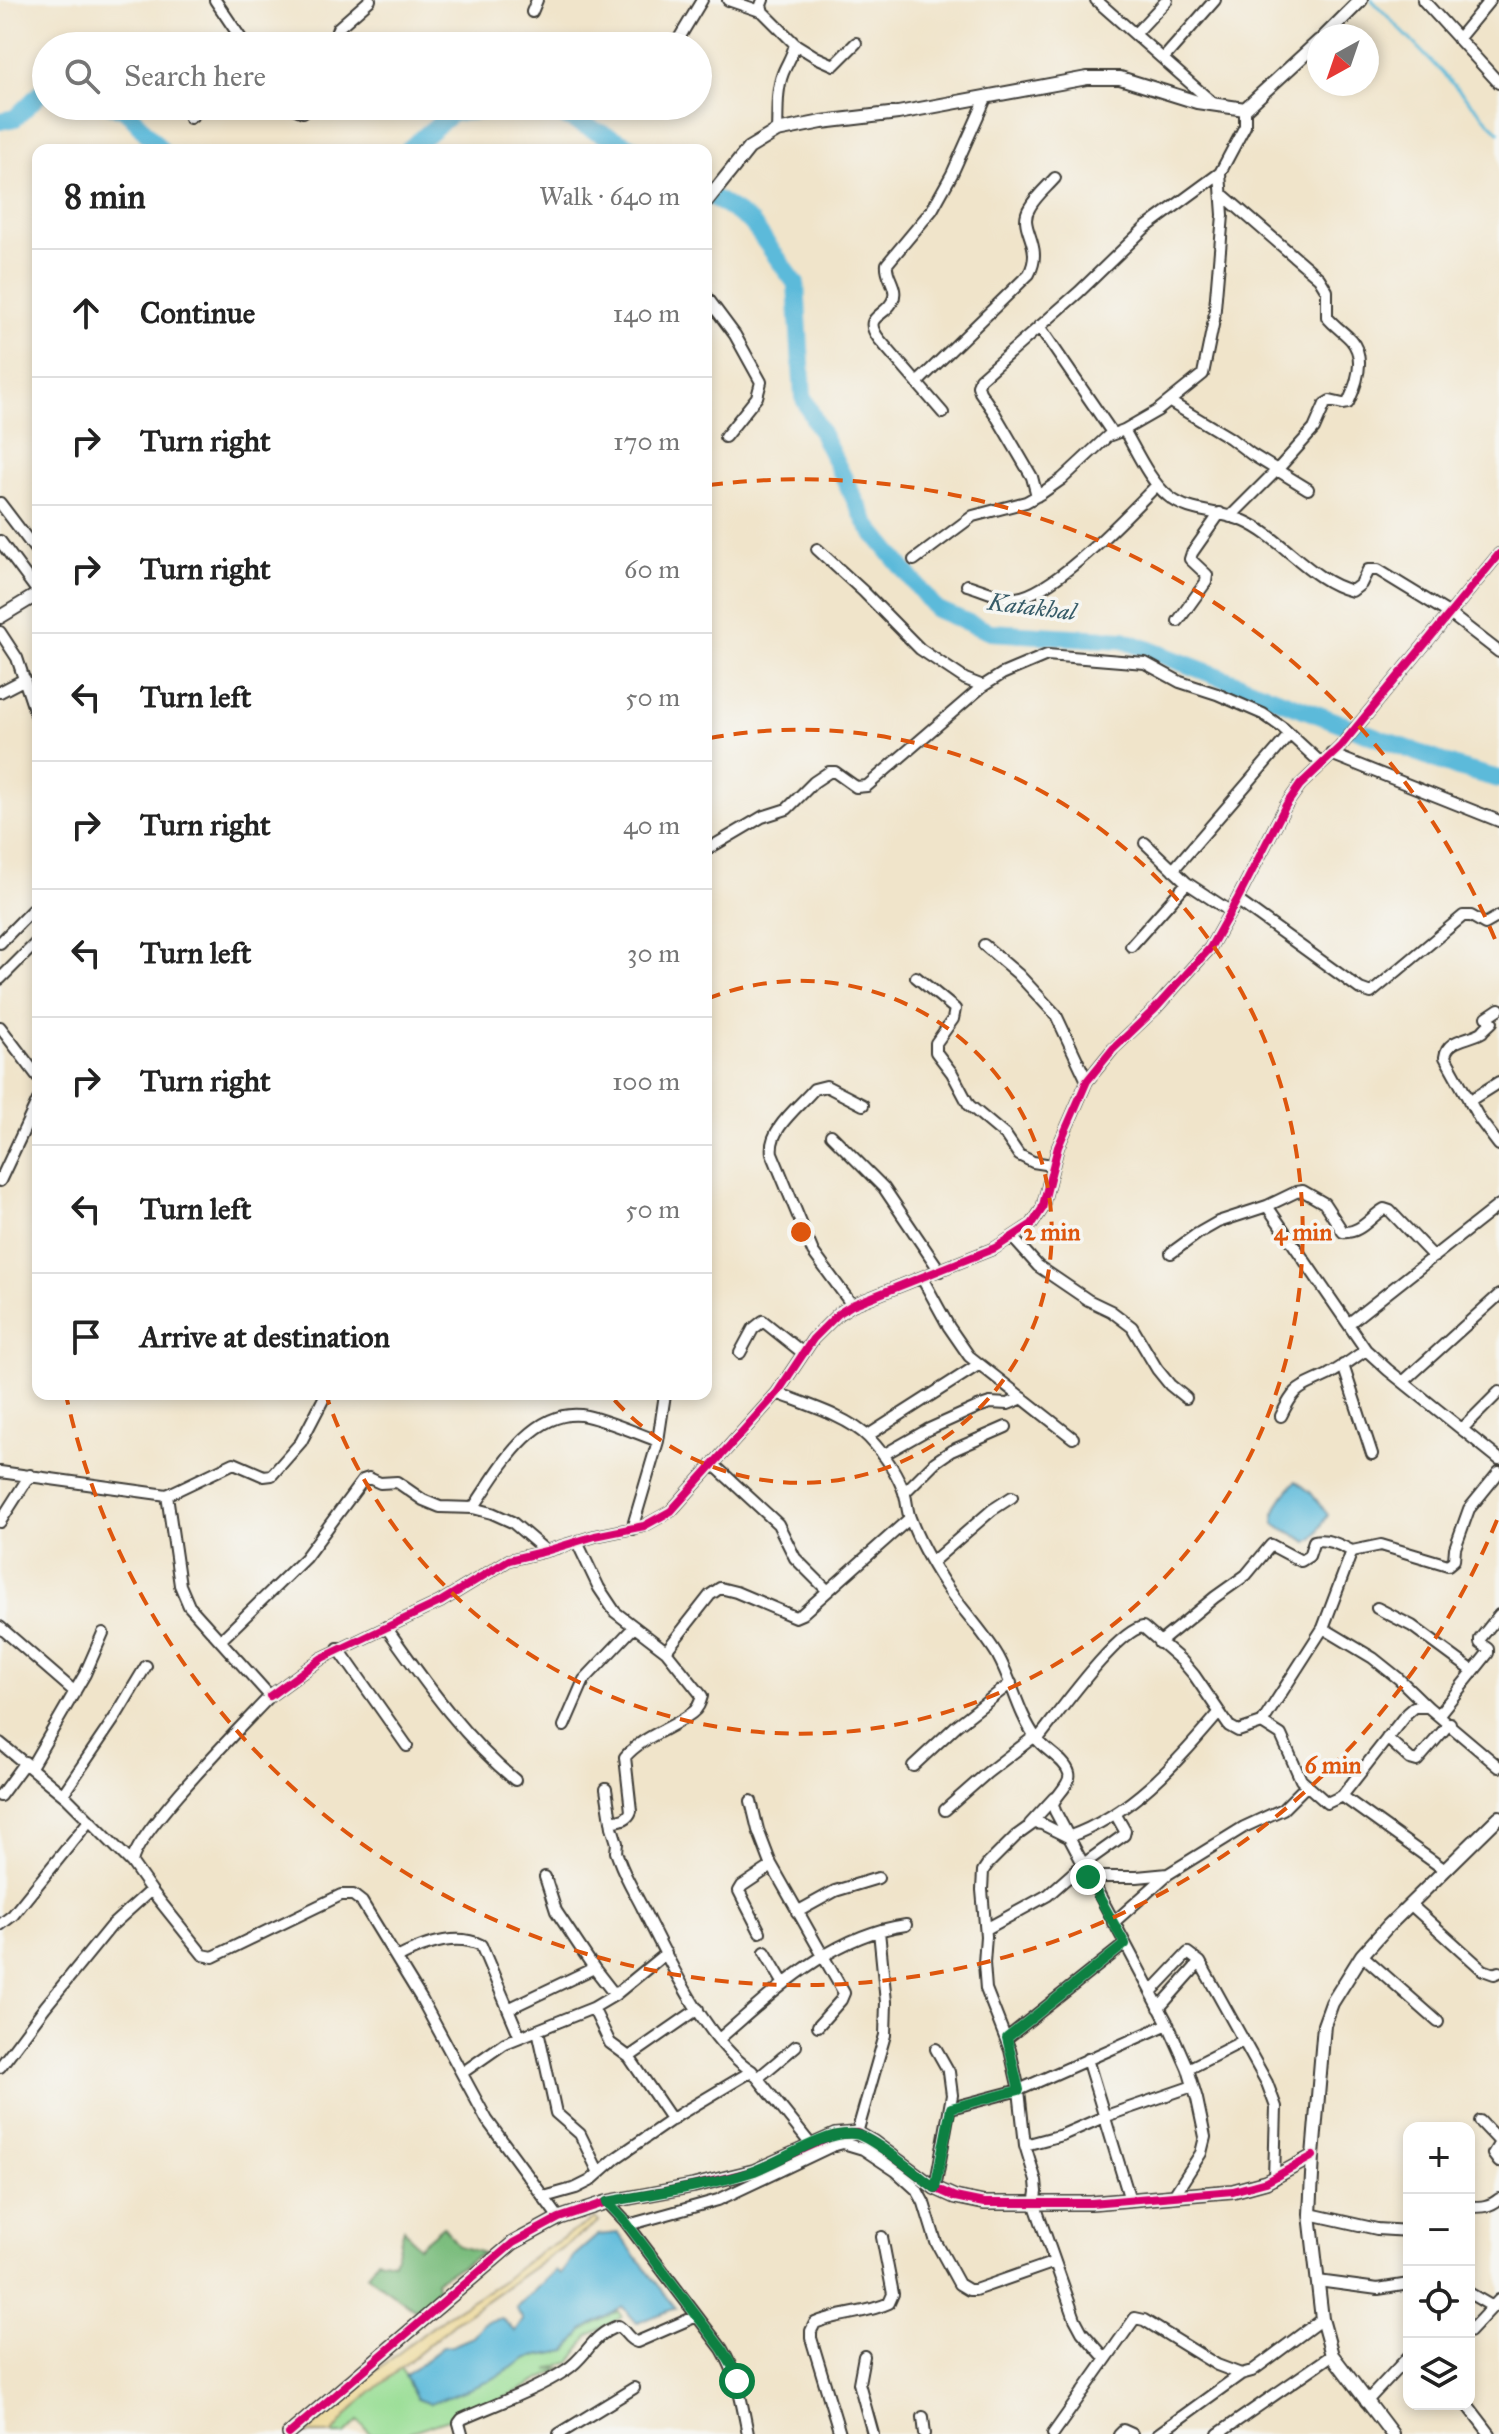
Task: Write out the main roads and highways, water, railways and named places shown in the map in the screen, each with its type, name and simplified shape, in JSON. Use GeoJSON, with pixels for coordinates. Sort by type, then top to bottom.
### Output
{"type":"FeatureCollection","features":[{"type":"Feature","properties":{"kind":"water"},"geometry":{"type":"Polygon","coordinates":[[[1296,1481],[1311,1493],[1328,1515],[1314,1538],[1308,1542],[1274,1524],[1277,1506],[1296,1481]]]}},
{"type":"Feature","properties":{"kind":"water"},"geometry":{"type":"Polygon","coordinates":[[[618,2233],[676,2308],[637,2323],[623,2307],[583,2330],[567,2351],[528,2358],[489,2381],[430,2404],[417,2399],[405,2376],[443,2347],[473,2337],[485,2322],[502,2318],[515,2332],[523,2320],[516,2308],[556,2270],[561,2274],[574,2256],[598,2235],[618,2233]]]}},
{"type":"Feature","properties":{"kind":"waterway","name":"Katakhal"},"geometry":{"type":"LineString","coordinates":[[1372,0],[1499,132]]}},
{"type":"Feature","properties":{"kind":"waterway","name":"Katakhal"},"geometry":{"type":"LineString","coordinates":[[0,121],[15,118],[32,102]]}},
{"type":"Feature","properties":{"kind":"waterway","name":"Katakhal"},"geometry":{"type":"LineString","coordinates":[[135,120],[156,144]]}},
{"type":"Feature","properties":{"kind":"waterway","name":"Katakhal"},"geometry":{"type":"LineString","coordinates":[[415,144],[444,120]]}},
{"type":"Feature","properties":{"kind":"waterway","name":"Katakhal"},"geometry":{"type":"LineString","coordinates":[[573,120],[625,144]]}},
{"type":"Feature","properties":{"kind":"waterway","name":"Katakhal"},"geometry":{"type":"LineString","coordinates":[[712,197],[751,222],[796,284],[803,397],[868,526],[936,609],[990,632],[1123,640],[1458,768],[1499,779]]}}]}
